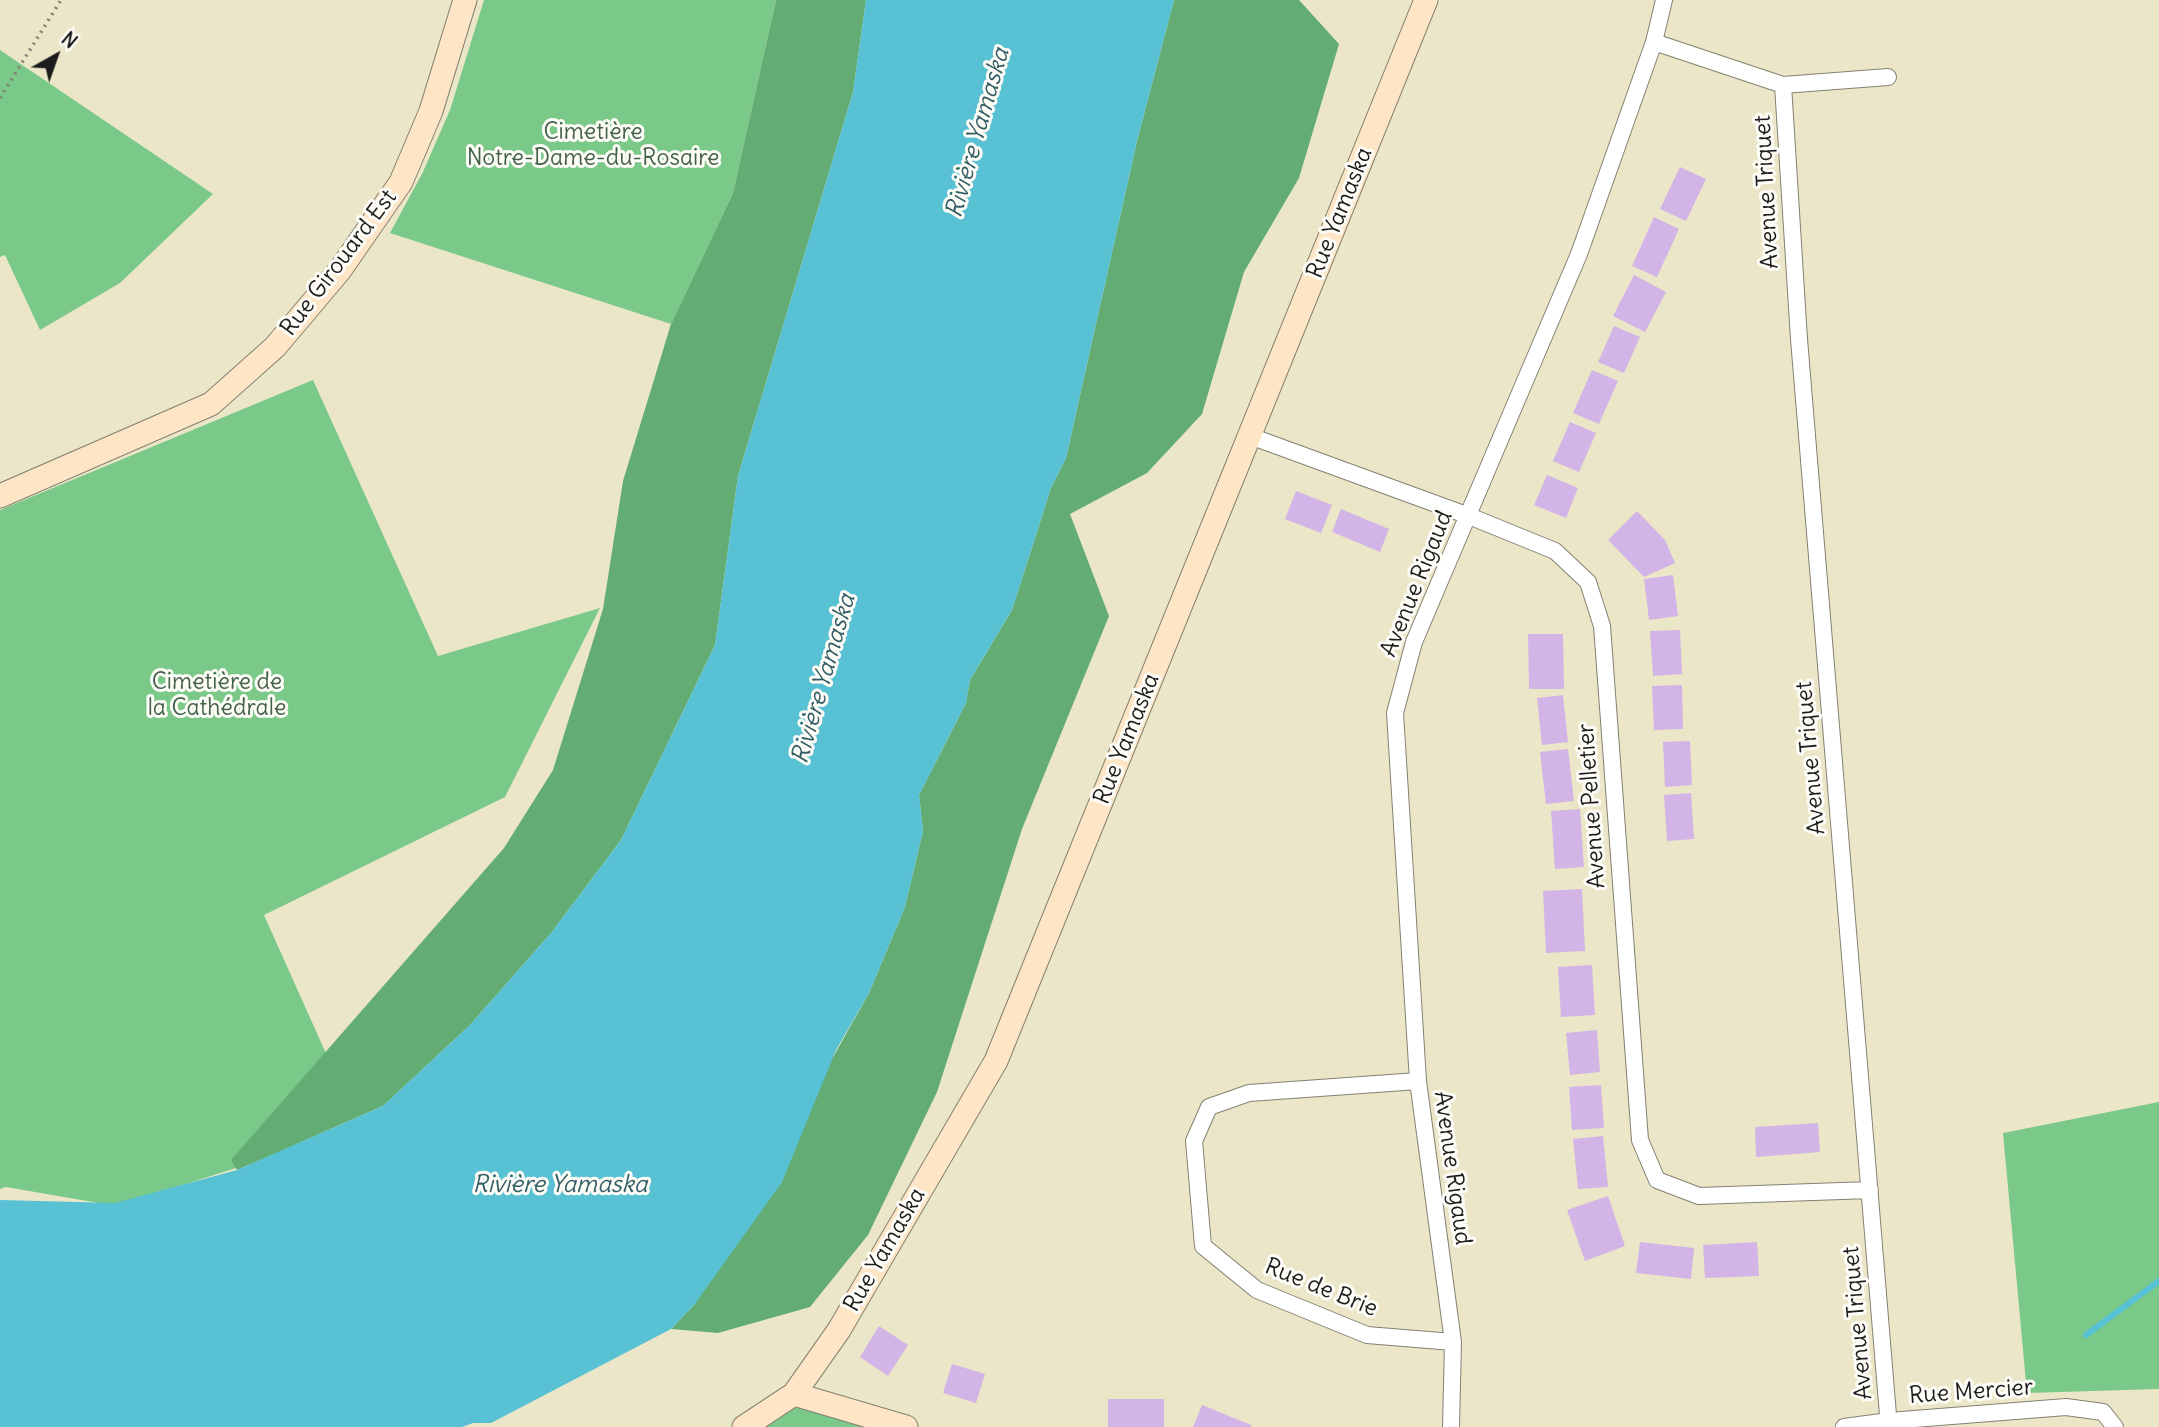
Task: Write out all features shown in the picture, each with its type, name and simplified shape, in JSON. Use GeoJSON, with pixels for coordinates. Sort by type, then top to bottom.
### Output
{"type":"FeatureCollection","features":[{"type":"Feature","properties":{"kind":"street","name":"Rue Girouard Est"},"geometry":{"type":"LineString","coordinates":[[0,496],[211,404],[275,347],[340,270],[401,182],[431,111],[465,0]]}},
{"type":"Feature","properties":{"kind":"street","name":"Rue Yamaska"},"geometry":{"type":"LineString","coordinates":[[744,1427],[794,1394],[839,1330],[996,1061],[1426,0]]}},
{"type":"Feature","properties":{"kind":"street","name":"Avenue Rigaud"},"geometry":{"type":"LineString","coordinates":[[1451,1427],[1453,1342],[1418,1081],[1395,713],[1414,642],[1579,254],[1654,42],[1664,0]]}},
{"type":"Feature","properties":{"kind":"street"},"geometry":{"type":"LineString","coordinates":[[1654,42],[1783,85],[1888,77]]}},
{"type":"Feature","properties":{"kind":"street","name":"Avenue Triquet"},"geometry":{"type":"LineString","coordinates":[[1783,85],[1800,353],[1889,1424]]}},
{"type":"Feature","properties":{"kind":"street","name":"Avenue Pelletier"},"geometry":{"type":"LineString","coordinates":[[1250,436],[1469,516],[1555,551],[1588,582],[1602,626],[1640,1140],[1657,1180],[1699,1196],[1870,1190]]}},
{"type":"Feature","properties":{"kind":"street","name":"Rue de Brie"},"geometry":{"type":"LineString","coordinates":[[1418,1081],[1249,1093],[1209,1107],[1194,1142],[1203,1246],[1257,1290],[1367,1335],[1453,1342]]}},
{"type":"Feature","properties":{"kind":"street"},"geometry":{"type":"LineString","coordinates":[[794,1394],[906,1427]]}},
{"type":"Feature","properties":{"kind":"street","name":"Rue Mercier"},"geometry":{"type":"LineString","coordinates":[[1844,1427],[2066,1408],[2103,1412],[2115,1427]]}},
{"type":"Feature","properties":{"kind":"path"},"geometry":{"type":"LineString","coordinates":[[0,97],[61,0]]}},
{"type":"Feature","properties":{"kind":"green space","name":"Cimetière Notre-Dame-du-Rosaire"},"geometry":{"type":"Polygon","coordinates":[[[484,0],[776,0],[733,193],[671,324],[390,233],[423,172],[450,110],[484,0]]]}},
{"type":"Feature","properties":{"kind":"green space"},"geometry":{"type":"Polygon","coordinates":[[[776,0],[866,0],[853,92],[738,476],[715,645],[621,840],[551,933],[470,1025],[383,1106],[237,1170],[231,1160],[504,848],[553,770],[603,609],[623,481],[671,324],[733,193],[776,0]]]}},
{"type":"Feature","properties":{"kind":"green space"},"geometry":{"type":"Polygon","coordinates":[[[1174,0],[1299,0],[1339,44],[1299,178],[1244,272],[1202,414],[1147,473],[1070,514],[1109,616],[1022,829],[937,1092],[868,1235],[810,1307],[718,1333],[671,1329],[694,1305],[869,993],[905,907],[923,831],[919,795],[966,703],[970,680],[1012,610],[1051,488],[1066,458],[1137,141],[1174,0]]]}},
{"type":"Feature","properties":{"kind":"green space"},"geometry":{"type":"Polygon","coordinates":[[[0,50],[213,194],[120,283],[40,330],[5,255],[0,257],[0,50]]]}},
{"type":"Feature","properties":{"kind":"green space","name":"Cimetière de la Cathédrale"},"geometry":{"type":"Polygon","coordinates":[[[313,380],[438,656],[600,608],[505,797],[264,915],[354,1116],[271,1157],[116,1206],[6,1187],[0,1189],[0,510],[313,380]]]}},
{"type":"Feature","properties":{"kind":"green space"},"geometry":{"type":"Polygon","coordinates":[[[2159,1102],[2159,1389],[2027,1393],[2003,1133],[2159,1102]]]}},
{"type":"Feature","properties":{"kind":"green space"},"geometry":{"type":"Polygon","coordinates":[[[794,1394],[896,1427],[754,1427],[794,1394]]]}},
{"type":"Feature","properties":{"kind":"water","name":"Rivière Yamaska"},"geometry":{"type":"Polygon","coordinates":[[[866,0],[1174,0],[1137,141],[1066,458],[1051,488],[1012,610],[970,680],[966,703],[919,795],[923,831],[905,907],[869,993],[836,1050],[782,1182],[694,1305],[671,1329],[491,1423],[473,1423],[462,1427],[0,1427],[0,1200],[115,1203],[237,1170],[383,1106],[470,1025],[551,933],[621,840],[715,645],[738,476],[853,92],[866,0]]]}},
{"type":"Feature","properties":{"kind":"building"},"geometry":{"type":"Polygon","coordinates":[[[1680,167],[1706,179],[1686,221],[1660,209],[1680,167]]]}},
{"type":"Feature","properties":{"kind":"building"},"geometry":{"type":"Polygon","coordinates":[[[1654,217],[1679,229],[1657,277],[1632,266],[1654,217]]]}},
{"type":"Feature","properties":{"kind":"building"},"geometry":{"type":"Polygon","coordinates":[[[1634,275],[1666,292],[1645,332],[1613,316],[1634,275]]]}},
{"type":"Feature","properties":{"kind":"building"},"geometry":{"type":"Polygon","coordinates":[[[1614,326],[1640,337],[1624,373],[1598,362],[1614,326]]]}},
{"type":"Feature","properties":{"kind":"building"},"geometry":{"type":"Polygon","coordinates":[[[1592,370],[1618,381],[1599,424],[1573,413],[1592,370]]]}},
{"type":"Feature","properties":{"kind":"building"},"geometry":{"type":"Polygon","coordinates":[[[1570,422],[1596,433],[1579,472],[1553,461],[1570,422]]]}},
{"type":"Feature","properties":{"kind":"building"},"geometry":{"type":"Polygon","coordinates":[[[1547,475],[1578,488],[1566,518],[1534,505],[1547,475]]]}},
{"type":"Feature","properties":{"kind":"building"},"geometry":{"type":"Polygon","coordinates":[[[1296,491],[1332,505],[1321,533],[1285,519],[1296,491]]]}},
{"type":"Feature","properties":{"kind":"building"},"geometry":{"type":"Polygon","coordinates":[[[1341,509],[1389,529],[1380,552],[1332,532],[1341,509]]]}},
{"type":"Feature","properties":{"kind":"building"},"geometry":{"type":"Polygon","coordinates":[[[1637,511],[1665,540],[1675,563],[1644,577],[1608,540],[1637,511]]]}},
{"type":"Feature","properties":{"kind":"building"},"geometry":{"type":"Polygon","coordinates":[[[1673,575],[1678,616],[1649,620],[1644,579],[1673,575]]]}},
{"type":"Feature","properties":{"kind":"building"},"geometry":{"type":"Polygon","coordinates":[[[1680,630],[1682,674],[1653,676],[1650,631],[1680,630]]]}},
{"type":"Feature","properties":{"kind":"building"},"geometry":{"type":"Polygon","coordinates":[[[1528,634],[1563,634],[1564,689],[1529,689],[1528,634]]]}},
{"type":"Feature","properties":{"kind":"building"},"geometry":{"type":"Polygon","coordinates":[[[1682,685],[1683,729],[1654,730],[1652,686],[1682,685]]]}},
{"type":"Feature","properties":{"kind":"building"},"geometry":{"type":"Polygon","coordinates":[[[1563,695],[1568,742],[1542,745],[1537,698],[1563,695]]]}},
{"type":"Feature","properties":{"kind":"building"},"geometry":{"type":"Polygon","coordinates":[[[1690,741],[1692,785],[1665,787],[1663,742],[1690,741]]]}},
{"type":"Feature","properties":{"kind":"building"},"geometry":{"type":"Polygon","coordinates":[[[1568,749],[1574,801],[1546,804],[1540,752],[1568,749]]]}},
{"type":"Feature","properties":{"kind":"building"},"geometry":{"type":"Polygon","coordinates":[[[1691,793],[1694,839],[1667,841],[1664,795],[1691,793]]]}},
{"type":"Feature","properties":{"kind":"building"},"geometry":{"type":"Polygon","coordinates":[[[1580,809],[1584,867],[1555,869],[1551,811],[1580,809]]]}},
{"type":"Feature","properties":{"kind":"building"},"geometry":{"type":"Polygon","coordinates":[[[1582,889],[1585,951],[1546,953],[1543,891],[1582,889]]]}},
{"type":"Feature","properties":{"kind":"building"},"geometry":{"type":"Polygon","coordinates":[[[1592,965],[1595,1015],[1561,1017],[1558,967],[1592,965]]]}},
{"type":"Feature","properties":{"kind":"building"},"geometry":{"type":"Polygon","coordinates":[[[1597,1030],[1600,1072],[1570,1075],[1566,1033],[1597,1030]]]}},
{"type":"Feature","properties":{"kind":"building"},"geometry":{"type":"Polygon","coordinates":[[[1601,1085],[1604,1128],[1572,1130],[1569,1087],[1601,1085]]]}},
{"type":"Feature","properties":{"kind":"building"},"geometry":{"type":"Polygon","coordinates":[[[1818,1123],[1820,1152],[1756,1157],[1755,1127],[1818,1123]]]}},
{"type":"Feature","properties":{"kind":"building"},"geometry":{"type":"Polygon","coordinates":[[[1603,1136],[1608,1187],[1578,1189],[1573,1139],[1603,1136]]]}},
{"type":"Feature","properties":{"kind":"building"},"geometry":{"type":"Polygon","coordinates":[[[1608,1196],[1625,1246],[1585,1261],[1567,1210],[1608,1196]]]}},
{"type":"Feature","properties":{"kind":"building"},"geometry":{"type":"Polygon","coordinates":[[[1640,1242],[1694,1248],[1691,1279],[1636,1273],[1640,1242]]]}},
{"type":"Feature","properties":{"kind":"building"},"geometry":{"type":"Polygon","coordinates":[[[1757,1242],[1759,1276],[1705,1278],[1703,1245],[1757,1242]]]}},
{"type":"Feature","properties":{"kind":"building"},"geometry":{"type":"Polygon","coordinates":[[[879,1326],[908,1345],[888,1376],[860,1357],[879,1326]]]}},
{"type":"Feature","properties":{"kind":"building"},"geometry":{"type":"Polygon","coordinates":[[[952,1364],[985,1374],[976,1403],[943,1393],[952,1364]]]}},
{"type":"Feature","properties":{"kind":"building"},"geometry":{"type":"Polygon","coordinates":[[[1108,1399],[1164,1399],[1164,1427],[1108,1427],[1108,1399]]]}},
{"type":"Feature","properties":{"kind":"building"},"geometry":{"type":"Polygon","coordinates":[[[1202,1405],[1251,1425],[1251,1427],[1193,1427],[1202,1405]]]}},
{"type":"Feature","properties":{"kind":"waterway"},"geometry":{"type":"LineString","coordinates":[[2086,1335],[2159,1281]]}}]}
